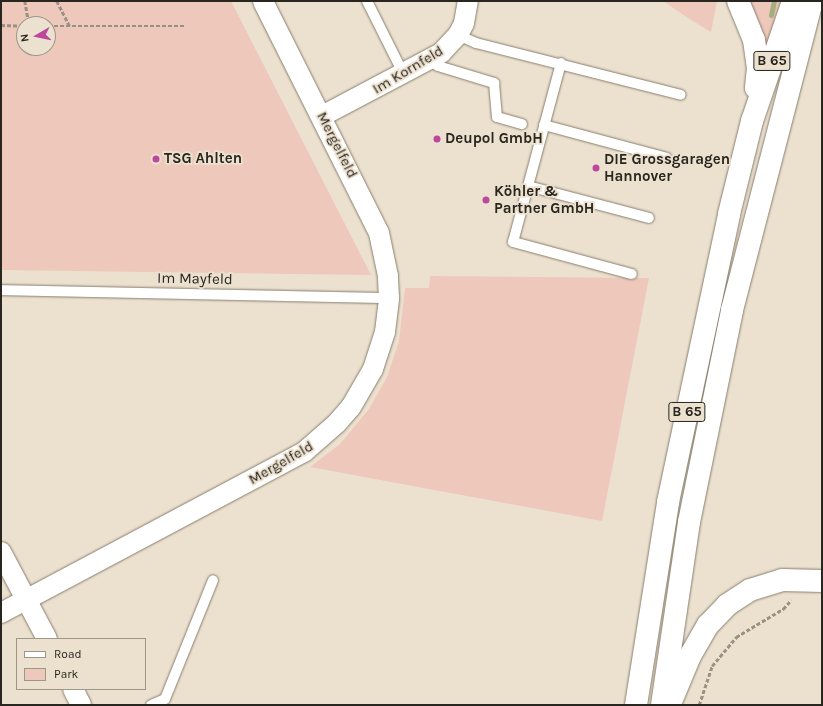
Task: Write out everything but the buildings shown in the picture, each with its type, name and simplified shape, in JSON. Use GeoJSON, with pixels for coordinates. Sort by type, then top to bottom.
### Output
{"type":"FeatureCollection","features":[{"type":"Feature","properties":{"kind":"highway"},"geometry":{"type":"LineString","coordinates":[[738,1],[749,24],[757,54],[752,121]]}},
{"type":"Feature","properties":{"kind":"highway","name":"B 65"},"geometry":{"type":"LineString","coordinates":[[636,705],[668,502],[729,214],[752,121],[793,1]]}},
{"type":"Feature","properties":{"kind":"highway","name":"B 65"},"geometry":{"type":"LineString","coordinates":[[662,705],[689,522],[732,310],[812,1]]}},
{"type":"Feature","properties":{"kind":"highway"},"geometry":{"type":"LineString","coordinates":[[669,705],[690,656],[708,625],[727,605],[750,590],[782,580],[817,580]]}},
{"type":"Feature","properties":{"kind":"street","name":"Mergelfeld"},"geometry":{"type":"LineString","coordinates":[[1,613],[285,463],[321,438],[351,407],[373,369],[385,332],[389,298],[386,261],[379,233],[322,116],[263,1]]}},
{"type":"Feature","properties":{"kind":"street","name":"Im Kornfeld"},"geometry":{"type":"LineString","coordinates":[[322,116],[404,75],[430,60],[458,35],[466,17],[468,1]]}},
{"type":"Feature","properties":{"kind":"street"},"geometry":{"type":"LineString","coordinates":[[1,552],[46,638]]}},
{"type":"Feature","properties":{"kind":"street"},"geometry":{"type":"LineString","coordinates":[[74,690],[81,705]]}},
{"type":"Feature","properties":{"kind":"lane"},"geometry":{"type":"LineString","coordinates":[[367,1],[404,75]]}},
{"type":"Feature","properties":{"kind":"lane"},"geometry":{"type":"LineString","coordinates":[[458,35],[476,43],[561,63],[681,95]]}},
{"type":"Feature","properties":{"kind":"lane"},"geometry":{"type":"LineString","coordinates":[[430,60],[438,66],[494,83],[497,117],[522,124]]}},
{"type":"Feature","properties":{"kind":"lane"},"geometry":{"type":"LineString","coordinates":[[561,63],[513,242],[632,274]]}},
{"type":"Feature","properties":{"kind":"lane"},"geometry":{"type":"LineString","coordinates":[[544,125],[666,158]]}},
{"type":"Feature","properties":{"kind":"lane"},"geometry":{"type":"LineString","coordinates":[[528,186],[649,218]]}},
{"type":"Feature","properties":{"kind":"lane","name":"Im Mayfeld"},"geometry":{"type":"LineString","coordinates":[[1,290],[389,298]]}},
{"type":"Feature","properties":{"kind":"lane"},"geometry":{"type":"LineString","coordinates":[[151,705],[166,702],[213,580]]}},
{"type":"Feature","properties":{"kind":"path"},"geometry":{"type":"LineString","coordinates":[[25,1],[28,16]]}},
{"type":"Feature","properties":{"kind":"path"},"geometry":{"type":"LineString","coordinates":[[57,1],[70,26]]}},
{"type":"Feature","properties":{"kind":"path"},"geometry":{"type":"LineString","coordinates":[[1,25],[16,26]]}},
{"type":"Feature","properties":{"kind":"path"},"geometry":{"type":"LineString","coordinates":[[56,26],[186,26]]}},
{"type":"Feature","properties":{"kind":"path"},"geometry":{"type":"LineString","coordinates":[[699,705],[712,666],[736,637],[783,609],[817,580]]}},
{"type":"Feature","properties":{"kind":"green space","name":"TSG Ahlten"},"geometry":{"type":"Polygon","coordinates":[[[1,1],[231,1],[371,275],[1,270],[1,1]]]}},
{"type":"Feature","properties":{"kind":"green space"},"geometry":{"type":"Polygon","coordinates":[[[663,1],[717,1],[711,32],[688,18],[663,1]]]}},
{"type":"Feature","properties":{"kind":"green space"},"geometry":{"type":"Polygon","coordinates":[[[746,1],[786,1],[768,60],[746,1]]]}},
{"type":"Feature","properties":{"kind":"green space"},"geometry":{"type":"Polygon","coordinates":[[[430,276],[649,278],[602,521],[310,467],[340,444],[369,409],[387,377],[399,341],[405,288],[429,288],[430,276]]]}},
{"type":"Feature","properties":{"kind":"waterway"},"geometry":{"type":"LineString","coordinates":[[771,15],[774,1]]}},
{"type":"Feature","properties":{"kind":"place","name":"Deupol GmbH"},"geometry":{"type":"Point","coordinates":[437,139]}},
{"type":"Feature","properties":{"kind":"place","name":"TSG Ahlten"},"geometry":{"type":"Point","coordinates":[156,159]}},
{"type":"Feature","properties":{"kind":"place","name":"DIE Grossgaragen Hannover"},"geometry":{"type":"Point","coordinates":[596,168]}},
{"type":"Feature","properties":{"kind":"place","name":"Köhler & Partner GmbH"},"geometry":{"type":"Point","coordinates":[486,200]}}]}
